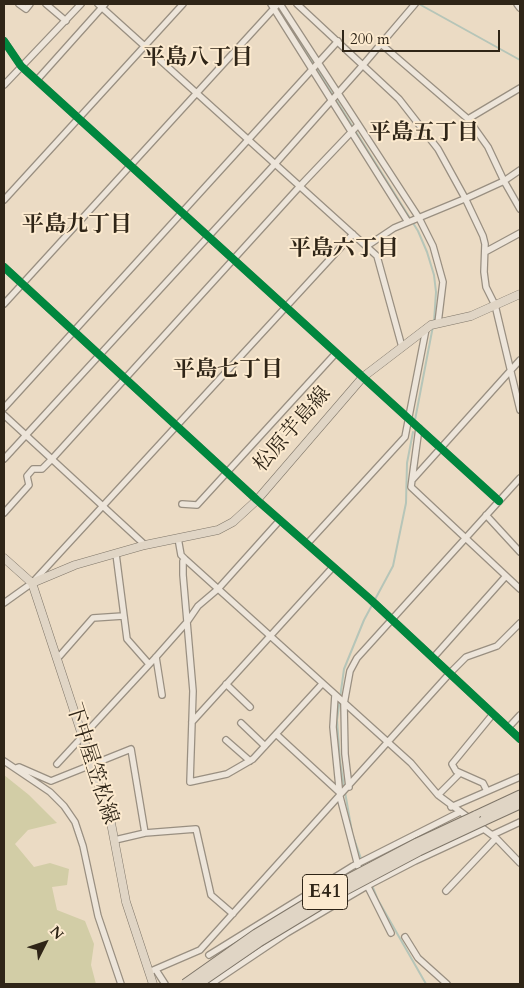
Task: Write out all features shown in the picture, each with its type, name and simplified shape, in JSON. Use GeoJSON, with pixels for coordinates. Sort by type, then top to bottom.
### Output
{"type":"FeatureCollection","features":[{"type":"Feature","properties":{"kind":"highway","name":"E41"},"geometry":{"type":"LineString","coordinates":[[185,984],[256,934],[336,886],[417,842],[481,822],[520,795]]}},
{"type":"Feature","properties":{"kind":"highway","name":"E41"},"geometry":{"type":"LineString","coordinates":[[198,984],[259,942],[324,902],[419,851],[520,804]]}},
{"type":"Feature","properties":{"kind":"main road","name":"松原芋島線"},"geometry":{"type":"LineString","coordinates":[[32,584],[70,567],[145,545],[218,530],[233,522],[257,500],[363,378],[402,347],[433,325],[471,316],[520,294]]}},
{"type":"Feature","properties":{"kind":"main road","name":"下中屋笠松線"},"geometry":{"type":"LineString","coordinates":[[4,558],[32,584],[58,659],[115,840],[126,902],[153,971],[153,984]]}},
{"type":"Feature","properties":{"kind":"street"},"geometry":{"type":"LineString","coordinates":[[18,4],[26,10],[30,4]]}},
{"type":"Feature","properties":{"kind":"street"},"geometry":{"type":"LineString","coordinates":[[46,4],[66,21]]}},
{"type":"Feature","properties":{"kind":"street"},"geometry":{"type":"LineString","coordinates":[[4,85],[82,4]]}},
{"type":"Feature","properties":{"kind":"street"},"geometry":{"type":"LineString","coordinates":[[4,200],[183,4]]}},
{"type":"Feature","properties":{"kind":"street"},"geometry":{"type":"LineString","coordinates":[[297,4],[399,99],[438,149],[466,198],[483,236],[486,287],[496,306],[520,410]]}},
{"type":"Feature","properties":{"kind":"street"},"geometry":{"type":"LineString","coordinates":[[4,459],[275,164],[415,4]]}},
{"type":"Feature","properties":{"kind":"street"},"geometry":{"type":"LineString","coordinates":[[517,4],[520,8]]}},
{"type":"Feature","properties":{"kind":"street"},"geometry":{"type":"LineString","coordinates":[[37,80],[102,5],[144,46],[377,256],[402,347]]}},
{"type":"Feature","properties":{"kind":"street"},"geometry":{"type":"LineString","coordinates":[[4,304],[276,5],[413,220],[433,246],[443,282],[405,437],[307,544]]}},
{"type":"Feature","properties":{"kind":"street"},"geometry":{"type":"LineString","coordinates":[[4,41],[21,66],[499,501]]}},
{"type":"Feature","properties":{"kind":"street"},"geometry":{"type":"LineString","coordinates":[[4,408],[338,41]]}},
{"type":"Feature","properties":{"kind":"street"},"geometry":{"type":"LineString","coordinates":[[381,44],[468,119],[488,147],[520,209]]}},
{"type":"Feature","properties":{"kind":"street"},"geometry":{"type":"LineString","coordinates":[[315,66],[413,220]]}},
{"type":"Feature","properties":{"kind":"street"},"geometry":{"type":"LineString","coordinates":[[468,119],[520,88]]}},
{"type":"Feature","properties":{"kind":"street"},"geometry":{"type":"LineString","coordinates":[[4,513],[29,486],[27,476],[33,469],[42,469],[52,459],[300,186],[355,129]]}},
{"type":"Feature","properties":{"kind":"street"},"geometry":{"type":"LineString","coordinates":[[366,246],[394,228],[504,181],[520,170]]}},
{"type":"Feature","properties":{"kind":"street"},"geometry":{"type":"LineString","coordinates":[[484,252],[520,233]]}},
{"type":"Feature","properties":{"kind":"street"},"geometry":{"type":"LineString","coordinates":[[4,604],[32,584],[176,424],[353,234]]}},
{"type":"Feature","properties":{"kind":"street"},"geometry":{"type":"LineString","coordinates":[[4,267],[520,739]]}},
{"type":"Feature","properties":{"kind":"street"},"geometry":{"type":"LineString","coordinates":[[182,504],[198,505],[336,353]]}},
{"type":"Feature","properties":{"kind":"street"},"geometry":{"type":"LineString","coordinates":[[412,481],[520,360]]}},
{"type":"Feature","properties":{"kind":"street"},"geometry":{"type":"LineString","coordinates":[[4,414],[145,545]]}},
{"type":"Feature","properties":{"kind":"street"},"geometry":{"type":"LineString","coordinates":[[419,428],[411,487],[520,589]]}},
{"type":"Feature","properties":{"kind":"street"},"geometry":{"type":"LineString","coordinates":[[391,933],[360,862],[343,792],[333,727],[340,700],[350,671],[357,658],[520,478]]}},
{"type":"Feature","properties":{"kind":"street"},"geometry":{"type":"LineString","coordinates":[[486,515],[520,552]]}},
{"type":"Feature","properties":{"kind":"street"},"geometry":{"type":"LineString","coordinates":[[57,764],[187,622],[198,606],[218,589],[280,520]]}},
{"type":"Feature","properties":{"kind":"street"},"geometry":{"type":"LineString","coordinates":[[178,538],[181,555],[185,559],[411,763],[438,795],[460,812],[481,822],[520,862]]}},
{"type":"Feature","properties":{"kind":"street"},"geometry":{"type":"LineString","coordinates":[[116,554],[126,639],[149,664]]}},
{"type":"Feature","properties":{"kind":"street"},"geometry":{"type":"LineString","coordinates":[[185,559],[183,561],[193,691],[190,782],[227,774],[250,761],[322,684]]}},
{"type":"Feature","properties":{"kind":"street"},"geometry":{"type":"LineString","coordinates":[[192,722],[333,567]]}},
{"type":"Feature","properties":{"kind":"street"},"geometry":{"type":"LineString","coordinates":[[433,658],[506,576]]}},
{"type":"Feature","properties":{"kind":"street"},"geometry":{"type":"LineString","coordinates":[[58,659],[93,618],[123,616]]}},
{"type":"Feature","properties":{"kind":"street"},"geometry":{"type":"LineString","coordinates":[[165,984],[153,971],[200,950],[450,673],[466,657],[497,646],[520,622]]}},
{"type":"Feature","properties":{"kind":"street"},"geometry":{"type":"LineString","coordinates":[[156,656],[162,695]]}},
{"type":"Feature","properties":{"kind":"street"},"geometry":{"type":"LineString","coordinates":[[226,684],[250,707]]}},
{"type":"Feature","properties":{"kind":"street"},"geometry":{"type":"LineString","coordinates":[[340,700],[345,754],[343,792]]}},
{"type":"Feature","properties":{"kind":"street"},"geometry":{"type":"LineString","coordinates":[[487,791],[483,783],[456,771],[452,764],[493,714]]}},
{"type":"Feature","properties":{"kind":"street"},"geometry":{"type":"LineString","coordinates":[[508,728],[520,715]]}},
{"type":"Feature","properties":{"kind":"street"},"geometry":{"type":"LineString","coordinates":[[241,724],[265,746]]}},
{"type":"Feature","properties":{"kind":"street"},"geometry":{"type":"LineString","coordinates":[[276,734],[343,792]]}},
{"type":"Feature","properties":{"kind":"street"},"geometry":{"type":"LineString","coordinates":[[226,740],[250,761]]}},
{"type":"Feature","properties":{"kind":"street"},"geometry":{"type":"LineString","coordinates":[[14,768],[19,767],[51,781],[131,749],[145,833]]}},
{"type":"Feature","properties":{"kind":"street"},"geometry":{"type":"LineString","coordinates":[[4,761],[50,792],[76,822],[84,846],[98,916],[122,984]]}},
{"type":"Feature","properties":{"kind":"street"},"geometry":{"type":"LineString","coordinates":[[438,795],[460,773]]}},
{"type":"Feature","properties":{"kind":"street"},"geometry":{"type":"LineString","coordinates":[[451,806],[520,776]]}},
{"type":"Feature","properties":{"kind":"street"},"geometry":{"type":"LineString","coordinates":[[209,955],[360,862],[460,812]]}},
{"type":"Feature","properties":{"kind":"street"},"geometry":{"type":"LineString","coordinates":[[211,984],[287,933],[481,822]]}},
{"type":"Feature","properties":{"kind":"street"},"geometry":{"type":"LineString","coordinates":[[446,891],[494,837],[520,822]]}},
{"type":"Feature","properties":{"kind":"street"},"geometry":{"type":"LineString","coordinates":[[115,840],[145,833],[196,829],[211,895],[234,914]]}},
{"type":"Feature","properties":{"kind":"street"},"geometry":{"type":"LineString","coordinates":[[405,937],[418,958],[447,984]]}},
{"type":"Feature","properties":{"kind":"shaded area"},"geometry":{"type":"Polygon","coordinates":[[[4,775],[29,795],[57,823],[28,830],[15,844],[34,867],[50,863],[69,869],[67,885],[52,887],[57,910],[85,921],[94,944],[91,965],[96,984],[4,984],[4,775]]]}},
{"type":"Feature","properties":{"kind":"waterway"},"geometry":{"type":"LineString","coordinates":[[419,4],[520,60]]}},
{"type":"Feature","properties":{"kind":"waterway"},"geometry":{"type":"LineString","coordinates":[[278,7],[418,231],[434,275],[436,292],[434,322]]}},
{"type":"Feature","properties":{"kind":"waterway"},"geometry":{"type":"LineString","coordinates":[[415,420],[433,326]]}},
{"type":"Feature","properties":{"kind":"waterway"},"geometry":{"type":"LineString","coordinates":[[344,787],[337,720],[344,669],[364,620],[393,566],[406,503],[407,463],[413,432]]}},
{"type":"Feature","properties":{"kind":"waterway"},"geometry":{"type":"LineString","coordinates":[[345,792],[352,832]]}},
{"type":"Feature","properties":{"kind":"waterway"},"geometry":{"type":"LineString","coordinates":[[353,836],[364,867]]}},
{"type":"Feature","properties":{"kind":"waterway"},"geometry":{"type":"LineString","coordinates":[[372,885],[378,900],[426,984]]}},
{"type":"Feature","properties":{"kind":"cycle path"},"geometry":{"type":"LineString","coordinates":[[4,41],[21,66],[499,501]]}},
{"type":"Feature","properties":{"kind":"cycle path"},"geometry":{"type":"LineString","coordinates":[[4,267],[257,500],[371,600],[520,739]]}},
{"type":"Feature","properties":{"kind":"district","name":"平島八丁目"},"geometry":{"type":"Point","coordinates":[198,59]}},
{"type":"Feature","properties":{"kind":"district","name":"平島五丁目"},"geometry":{"type":"Point","coordinates":[424,134]}},
{"type":"Feature","properties":{"kind":"district","name":"平島九丁目"},"geometry":{"type":"Point","coordinates":[77,226]}},
{"type":"Feature","properties":{"kind":"district","name":"平島六丁目"},"geometry":{"type":"Point","coordinates":[344,250]}},
{"type":"Feature","properties":{"kind":"district","name":"平島七丁目"},"geometry":{"type":"Point","coordinates":[228,371]}}]}
